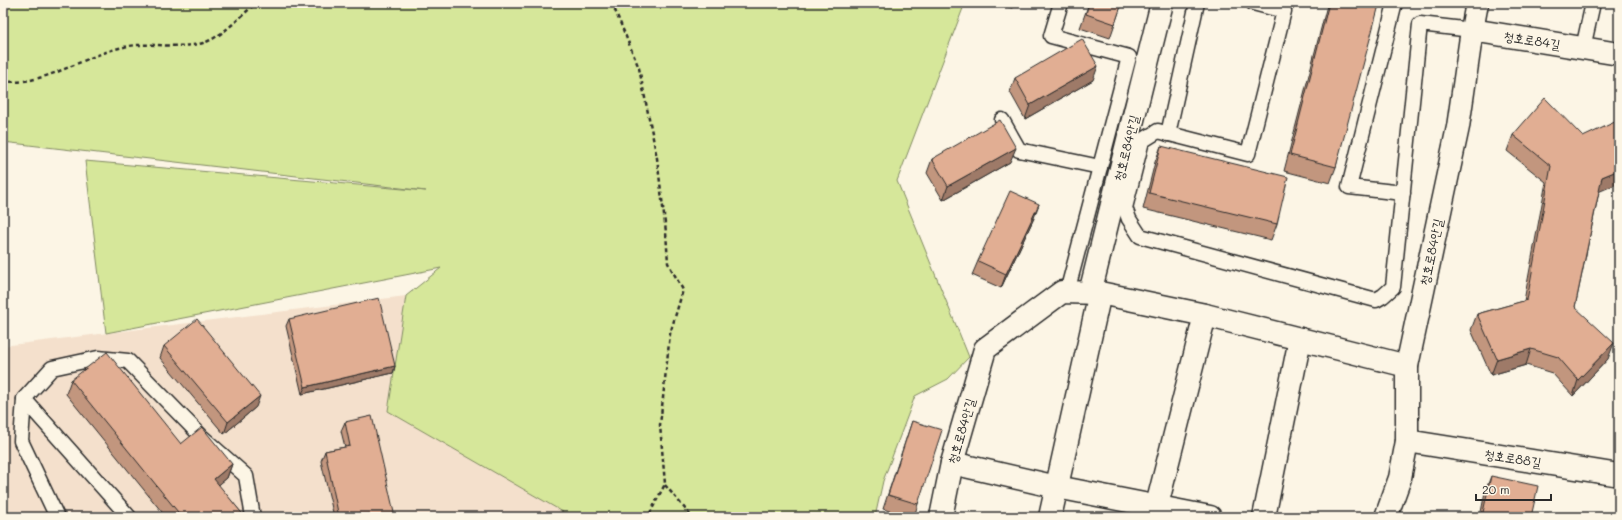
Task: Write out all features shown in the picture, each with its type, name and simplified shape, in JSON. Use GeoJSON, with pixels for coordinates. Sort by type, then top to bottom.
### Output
{"type":"FeatureCollection","features":[{"type":"Feature","properties":{"kind":"street","name":"청호로84안길"},"geometry":{"type":"LineString","coordinates":[[1050,517],[1095,293],[1162,3]]}},
{"type":"Feature","properties":{"kind":"street"},"geometry":{"type":"LineString","coordinates":[[1472,30],[1478,3]]}},
{"type":"Feature","properties":{"kind":"street","name":"청호로84안길"},"geometry":{"type":"LineString","coordinates":[[1407,366],[1458,127],[1472,30]]}},
{"type":"Feature","properties":{"kind":"street","name":"청호로84길"},"geometry":{"type":"LineString","coordinates":[[1472,30],[1619,54]]}},
{"type":"Feature","properties":{"kind":"street","name":"청호로84안길"},"geometry":{"type":"LineString","coordinates":[[941,517],[952,463],[985,349],[1062,292],[1067,292]]}},
{"type":"Feature","properties":{"kind":"street"},"geometry":{"type":"LineString","coordinates":[[1067,292],[1095,293],[1205,315],[1407,366],[1408,441],[1400,478],[1386,517]]}},
{"type":"Feature","properties":{"kind":"street"},"geometry":{"type":"LineString","coordinates":[[1155,511],[1205,315]]}},
{"type":"Feature","properties":{"kind":"street"},"geometry":{"type":"LineString","coordinates":[[1264,517],[1300,339]]}},
{"type":"Feature","properties":{"kind":"street","name":"청호로88길"},"geometry":{"type":"LineString","coordinates":[[1408,441],[1619,475]]}},
{"type":"Feature","properties":{"kind":"street"},"geometry":{"type":"LineString","coordinates":[[952,463],[1155,511],[1210,517]]}},
{"type":"Feature","properties":{"kind":"lane"},"geometry":{"type":"LineString","coordinates":[[1061,3],[1051,36],[1129,58],[1067,292]]}},
{"type":"Feature","properties":{"kind":"lane"},"geometry":{"type":"LineString","coordinates":[[1168,134],[1197,3]]}},
{"type":"Feature","properties":{"kind":"lane"},"geometry":{"type":"LineString","coordinates":[[1253,3],[1284,11],[1248,154],[1158,131],[1142,141],[1124,208],[1140,236],[1376,300],[1393,287],[1420,24],[1472,30]]}},
{"type":"Feature","properties":{"kind":"lane"},"geometry":{"type":"LineString","coordinates":[[1395,3],[1349,187],[1403,193]]}},
{"type":"Feature","properties":{"kind":"lane"},"geometry":{"type":"LineString","coordinates":[[1583,48],[1593,3]]}},
{"type":"Feature","properties":{"kind":"lane"},"geometry":{"type":"LineString","coordinates":[[1002,120],[1019,150],[1100,167]]}},
{"type":"Feature","properties":{"kind":"lane"},"geometry":{"type":"LineString","coordinates":[[57,517],[20,441],[24,399],[52,368],[98,358],[128,361],[201,436],[246,476],[253,517]]}},
{"type":"Feature","properties":{"kind":"lane"},"geometry":{"type":"LineString","coordinates":[[24,399],[129,517]]}},
{"type":"Feature","properties":{"kind":"path"},"geometry":{"type":"LineString","coordinates":[[3,81],[17,83],[37,79],[124,47],[140,45],[189,45],[204,42],[222,32],[256,3]]}},
{"type":"Feature","properties":{"kind":"path"},"geometry":{"type":"LineString","coordinates":[[612,3],[639,68],[657,158],[666,232],[668,263],[683,290],[670,334],[660,425],[664,484],[648,517]]}},
{"type":"Feature","properties":{"kind":"path"},"geometry":{"type":"LineString","coordinates":[[664,484],[692,517]]}},
{"type":"Feature","properties":{"kind":"shaded area"},"geometry":{"type":"Polygon","coordinates":[[[406,296],[388,411],[564,512],[564,517],[3,517],[3,346],[406,296]]]}},
{"type":"Feature","properties":{"kind":"green space"},"geometry":{"type":"Polygon","coordinates":[[[3,3],[965,3],[897,181],[969,357],[948,379],[915,396],[883,481],[875,517],[564,517],[563,512],[388,411],[406,296],[441,268],[106,333],[85,161],[426,191],[3,142],[3,3]]]}},
{"type":"Feature","properties":{"kind":"building"},"geometry":{"type":"Polygon","coordinates":[[[1089,3],[1122,3],[1115,24],[1086,14],[1089,3]]]}},
{"type":"Feature","properties":{"kind":"building"},"geometry":{"type":"Polygon","coordinates":[[[1329,3],[1372,3],[1379,5],[1336,167],[1290,155],[1329,3]]]}},
{"type":"Feature","properties":{"kind":"building"},"geometry":{"type":"Polygon","coordinates":[[[1082,39],[1098,66],[1030,105],[1015,78],[1082,39]]]}},
{"type":"Feature","properties":{"kind":"building"},"geometry":{"type":"Polygon","coordinates":[[[1545,98],[1583,137],[1619,120],[1619,170],[1602,177],[1575,307],[1614,343],[1578,380],[1558,357],[1531,349],[1497,359],[1477,314],[1527,300],[1551,166],[1513,135],[1545,98]]]}},
{"type":"Feature","properties":{"kind":"building"},"geometry":{"type":"Polygon","coordinates":[[[1000,120],[1016,148],[948,186],[932,159],[1000,120]]]}},
{"type":"Feature","properties":{"kind":"building"},"geometry":{"type":"Polygon","coordinates":[[[1161,146],[1288,177],[1277,224],[1149,193],[1161,146]]]}},
{"type":"Feature","properties":{"kind":"building"},"geometry":{"type":"Polygon","coordinates":[[[1010,191],[1039,204],[1006,274],[978,261],[1010,191]]]}},
{"type":"Feature","properties":{"kind":"building"},"geometry":{"type":"Polygon","coordinates":[[[379,298],[395,366],[305,387],[289,319],[379,298]]]}},
{"type":"Feature","properties":{"kind":"building"},"geometry":{"type":"Polygon","coordinates":[[[197,319],[260,396],[228,422],[164,346],[197,319]]]}},
{"type":"Feature","properties":{"kind":"building"},"geometry":{"type":"Polygon","coordinates":[[[107,352],[181,444],[202,427],[232,464],[214,479],[245,517],[182,517],[71,380],[107,352]]]}},
{"type":"Feature","properties":{"kind":"building"},"geometry":{"type":"Polygon","coordinates":[[[372,416],[395,517],[339,517],[325,451],[350,446],[345,422],[372,416]]]}},
{"type":"Feature","properties":{"kind":"building"},"geometry":{"type":"Polygon","coordinates":[[[912,421],[942,430],[918,504],[888,495],[912,421]]]}},
{"type":"Feature","properties":{"kind":"building"},"geometry":{"type":"Polygon","coordinates":[[[1491,476],[1538,486],[1531,517],[1482,517],[1491,476]]]}}]}
